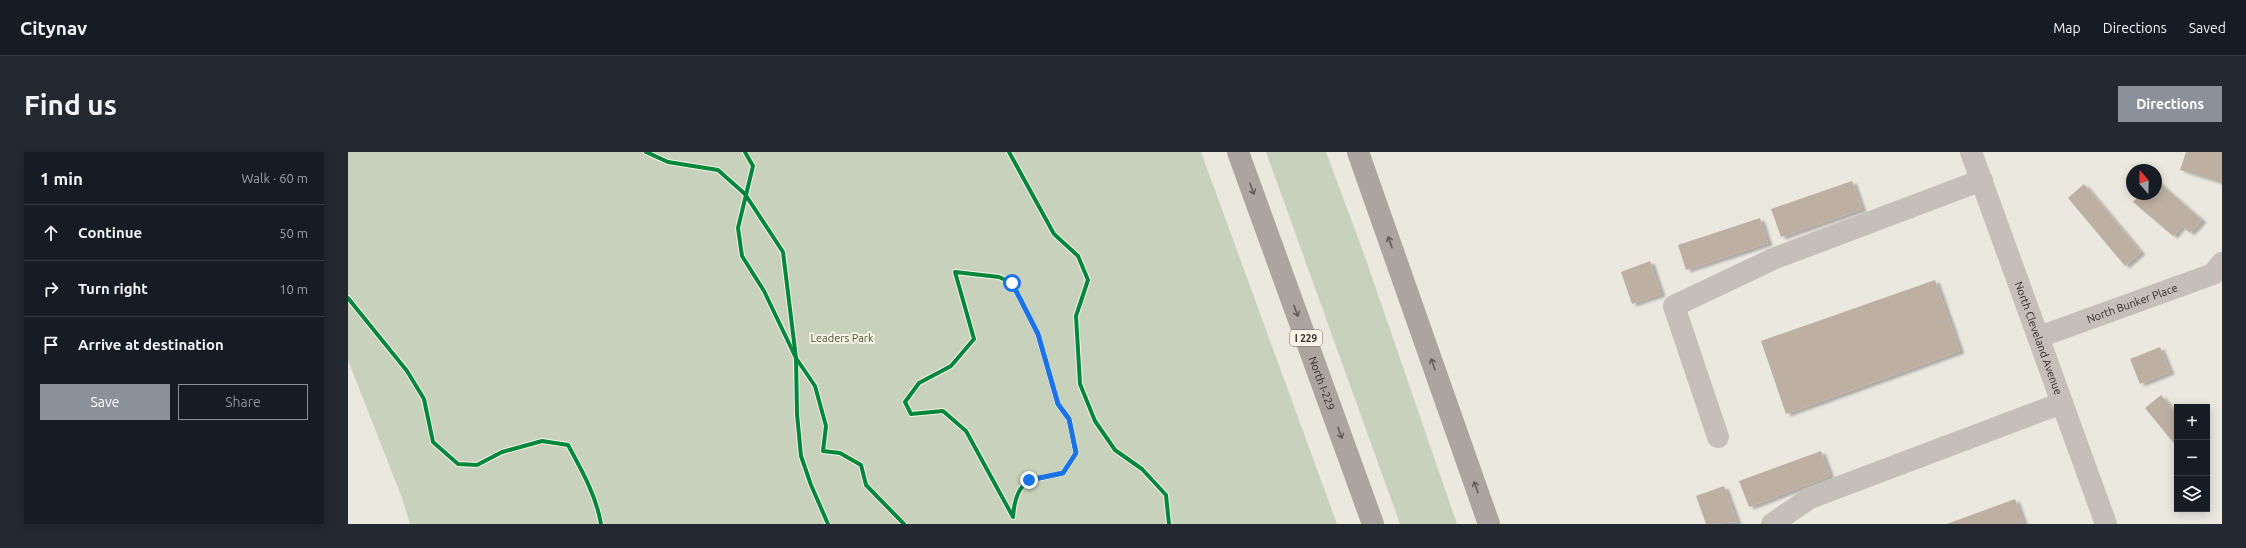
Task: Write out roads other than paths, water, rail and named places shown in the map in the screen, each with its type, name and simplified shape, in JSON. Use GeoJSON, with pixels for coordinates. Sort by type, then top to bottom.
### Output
{"type":"FeatureCollection","features":[{"type":"Feature","properties":{"kind":"highway","name":"North I-229"},"geometry":{"type":"LineString","coordinates":[[1238,152],[1373,524]]}},
{"type":"Feature","properties":{"kind":"highway"},"geometry":{"type":"LineString","coordinates":[[1358,152],[1489,524]]}},
{"type":"Feature","properties":{"kind":"street","name":"North Cleveland Avenue"},"geometry":{"type":"LineString","coordinates":[[1971,152],[2106,524]]}},
{"type":"Feature","properties":{"kind":"street"},"geometry":{"type":"LineString","coordinates":[[1718,437],[1674,306],[1773,259],[1982,180]]}},
{"type":"Feature","properties":{"kind":"street","name":"North Bunker Place"},"geometry":{"type":"LineString","coordinates":[[2039,337],[2213,274],[2222,263]]}},
{"type":"Feature","properties":{"kind":"street"},"geometry":{"type":"LineString","coordinates":[[1772,524],[1810,498],[2062,403]]}},
{"type":"Feature","properties":{"kind":"park label","name":"Leaders Park"},"geometry":{"type":"Point","coordinates":[842,338]}}]}
